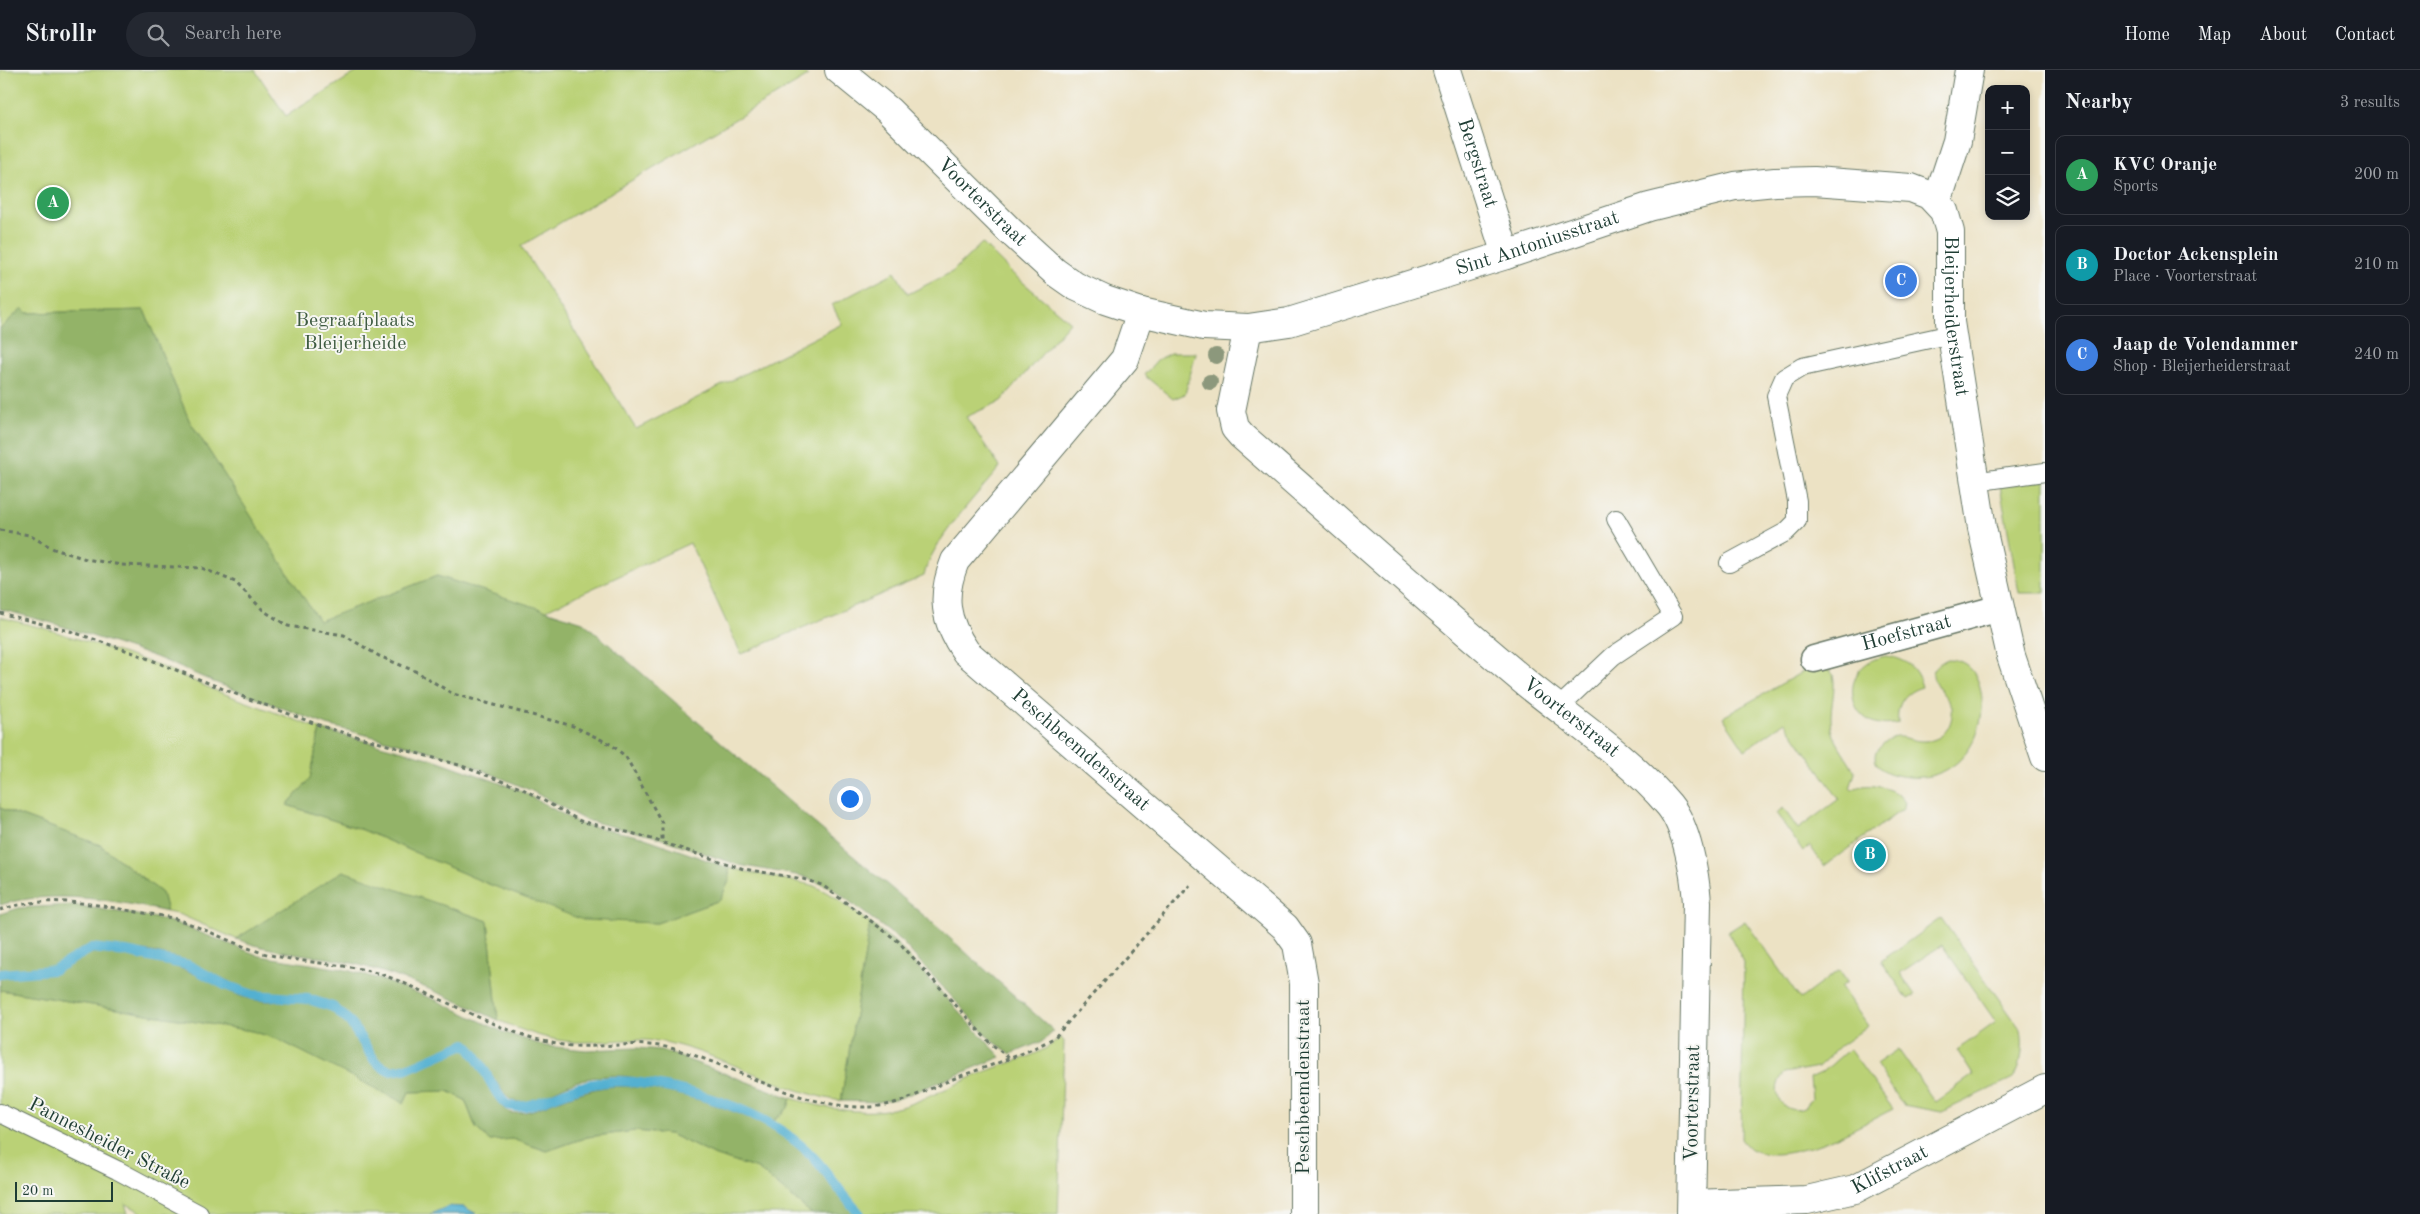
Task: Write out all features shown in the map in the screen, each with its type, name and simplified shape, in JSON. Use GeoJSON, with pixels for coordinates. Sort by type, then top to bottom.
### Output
{"type":"FeatureCollection","features":[{"type":"Feature","properties":{"kind":"street","name":"Voorterstraat"},"geometry":{"type":"LineString","coordinates":[[838,70],[888,110],[1009,230],[1055,272],[1075,286],[1105,300],[1140,312]]}},
{"type":"Feature","properties":{"kind":"street","name":"Bergstraat"},"geometry":{"type":"LineString","coordinates":[[1448,70],[1506,256]]}},
{"type":"Feature","properties":{"kind":"street"},"geometry":{"type":"LineString","coordinates":[[1938,202],[1957,141],[1969,70]]}},
{"type":"Feature","properties":{"kind":"street","name":"Sint Antoniusstraat"},"geometry":{"type":"LineString","coordinates":[[1140,312],[1204,326],[1248,328],[1289,322],[1344,307],[1506,256],[1649,208],[1694,195],[1745,185],[1814,181],[1885,185],[1911,188],[1938,202]]}},
{"type":"Feature","properties":{"kind":"street","name":"Bleijerheiderstraat"},"geometry":{"type":"LineString","coordinates":[[1938,202],[1948,219],[1950,232],[1952,334],[1974,482],[2011,656],[2045,757]]}},
{"type":"Feature","properties":{"kind":"street","name":"Peschbeemdenstraat"},"geometry":{"type":"LineString","coordinates":[[1140,312],[1125,359],[1099,393],[955,560],[949,576],[946,606],[950,624],[966,652],[1285,926],[1297,944],[1304,983],[1304,1214]]}},
{"type":"Feature","properties":{"kind":"street","name":"Voorterstraat"},"geometry":{"type":"LineString","coordinates":[[1248,328],[1231,411],[1235,428],[1465,630],[1627,764],[1670,806],[1685,838],[1695,873],[1697,902],[1692,1209]]}},
{"type":"Feature","properties":{"kind":"street","name":"Hoefstraat"},"geometry":{"type":"LineString","coordinates":[[1814,659],[2000,608]]}},
{"type":"Feature","properties":{"kind":"street","name":"Klifstraat"},"geometry":{"type":"LineString","coordinates":[[1692,1209],[1807,1200],[1855,1189],[2045,1089]]}},
{"type":"Feature","properties":{"kind":"lane"},"geometry":{"type":"LineString","coordinates":[[1729,563],[1786,532],[1797,521],[1797,501],[1776,396],[1784,378],[1802,367],[1952,334]]}},
{"type":"Feature","properties":{"kind":"lane"},"geometry":{"type":"LineString","coordinates":[[1974,482],[2045,472]]}},
{"type":"Feature","properties":{"kind":"lane"},"geometry":{"type":"LineString","coordinates":[[1558,708],[1614,656],[1673,616],[1616,520]]}},
{"type":"Feature","properties":{"kind":"lane","name":"Pannesheider Straße"},"geometry":{"type":"LineString","coordinates":[[0,1112],[117,1170],[199,1214]]}},
{"type":"Feature","properties":{"kind":"path"},"geometry":{"type":"LineString","coordinates":[[0,530],[29,535],[54,549],[86,559],[122,565],[202,568],[235,582],[264,611],[288,626],[344,635],[379,656],[417,672],[453,694],[572,726],[612,745],[626,757],[662,823],[662,842]]}},
{"type":"Feature","properties":{"kind":"path"},"geometry":{"type":"LineString","coordinates":[[0,613],[70,631],[134,653],[327,728],[425,754],[468,768],[523,789],[580,821],[662,842],[744,869],[813,882],[834,892],[898,940],[990,1042],[1010,1058]]}},
{"type":"Feature","properties":{"kind":"path"},"geometry":{"type":"LineString","coordinates":[[0,910],[21,903],[68,901],[157,914],[185,922],[235,944],[266,954],[341,964],[384,976],[533,1039],[569,1046],[661,1046],[697,1057],[798,1096],[849,1106],[871,1107],[905,1100],[955,1078],[1036,1048],[1055,1037],[1211,862]]}},
{"type":"Feature","properties":{"kind":"green space","name":"Begraafplaats Bleijerheide"},"geometry":{"type":"Polygon","coordinates":[[[0,70],[255,70],[286,116],[360,70],[800,70],[808,76],[521,246],[636,429],[842,324],[832,305],[895,272],[908,294],[952,272],[982,243],[1013,274],[1070,322],[1001,401],[966,417],[1000,467],[945,534],[928,563],[924,576],[741,654],[690,543],[544,611],[437,576],[319,622],[189,420],[144,310],[27,313],[22,309],[0,329],[0,70]]]}},
{"type":"Feature","properties":{"kind":"green space"},"geometry":{"type":"Polygon","coordinates":[[[22,308],[27,313],[144,310],[189,420],[319,621],[437,576],[583,622],[807,817],[935,925],[1054,1031],[1043,1041],[1011,1054],[990,1039],[901,941],[832,888],[802,876],[739,865],[653,836],[585,820],[530,790],[466,763],[429,751],[327,725],[214,682],[156,657],[52,623],[0,609],[0,329],[22,308]]]}},
{"type":"Feature","properties":{"kind":"green space"},"geometry":{"type":"Polygon","coordinates":[[[1170,353],[1196,353],[1185,394],[1173,399],[1144,375],[1157,360],[1170,353]]]}},
{"type":"Feature","properties":{"kind":"green space"},"geometry":{"type":"Polygon","coordinates":[[[2045,480],[2045,593],[2019,593],[2000,486],[2045,480]]]}},
{"type":"Feature","properties":{"kind":"green space"},"geometry":{"type":"Polygon","coordinates":[[[0,617],[50,630],[158,665],[214,690],[320,729],[310,779],[287,805],[363,830],[486,883],[583,919],[657,923],[720,900],[729,881],[729,868],[812,885],[832,895],[870,923],[841,1101],[797,1090],[691,1049],[669,1043],[645,1040],[564,1041],[516,1028],[498,1020],[488,921],[343,872],[236,939],[181,915],[167,912],[162,893],[100,845],[0,808],[0,617]]]}},
{"type":"Feature","properties":{"kind":"green space"},"geometry":{"type":"Polygon","coordinates":[[[1885,656],[1899,659],[1909,665],[1917,674],[1922,687],[1910,692],[1902,700],[1898,710],[1898,723],[1881,724],[1868,719],[1858,710],[1853,698],[1853,685],[1858,673],[1869,662],[1885,656]]]}},
{"type":"Feature","properties":{"kind":"green space"},"geometry":{"type":"Polygon","coordinates":[[[1948,659],[1966,665],[1978,680],[1982,702],[1979,725],[1969,748],[1952,766],[1928,776],[1896,775],[1885,771],[1877,764],[1875,754],[1886,741],[1897,737],[1918,741],[1932,740],[1942,735],[1949,725],[1952,707],[1933,676],[1934,670],[1939,664],[1948,659]]]}},
{"type":"Feature","properties":{"kind":"green space"},"geometry":{"type":"Polygon","coordinates":[[[1811,667],[1825,667],[1833,674],[1832,729],[1836,741],[1855,773],[1850,788],[1852,790],[1865,786],[1881,787],[1896,793],[1905,803],[1903,809],[1824,866],[1810,846],[1803,851],[1776,813],[1783,808],[1798,829],[1839,799],[1785,722],[1745,750],[1723,717],[1811,667]]]}},
{"type":"Feature","properties":{"kind":"green space"},"geometry":{"type":"Polygon","coordinates":[[[320,729],[436,760],[519,790],[580,824],[642,837],[729,868],[729,881],[720,900],[657,923],[583,920],[486,883],[363,830],[287,805],[310,779],[320,729]]]}},
{"type":"Feature","properties":{"kind":"green space"},"geometry":{"type":"Polygon","coordinates":[[[0,808],[100,845],[162,893],[167,912],[105,900],[62,897],[20,900],[0,905],[0,808]]]}},
{"type":"Feature","properties":{"kind":"green space"},"geometry":{"type":"Polygon","coordinates":[[[343,871],[488,921],[498,1020],[428,989],[374,969],[341,961],[266,948],[236,939],[343,871]]]}},
{"type":"Feature","properties":{"kind":"green space"},"geometry":{"type":"Polygon","coordinates":[[[74,905],[156,918],[178,924],[260,956],[342,969],[376,978],[436,1000],[503,1032],[545,1046],[586,1050],[637,1048],[661,1050],[791,1098],[788,1108],[773,1121],[719,1100],[635,1078],[615,1076],[584,1080],[570,1084],[532,1101],[517,1102],[510,1099],[501,1089],[479,1055],[467,1042],[460,1042],[415,1063],[390,1068],[384,1066],[351,1020],[331,1002],[310,996],[259,992],[243,988],[181,959],[152,952],[98,945],[81,949],[63,963],[48,969],[0,972],[0,914],[19,908],[74,905]]]}},
{"type":"Feature","properties":{"kind":"green space"},"geometry":{"type":"Polygon","coordinates":[[[1941,918],[2021,1030],[2022,1042],[2022,1055],[2013,1078],[1942,1112],[1903,1105],[1876,1064],[1898,1049],[1935,1102],[1973,1075],[1957,1050],[1996,1022],[1942,945],[1900,973],[1915,995],[1908,999],[1881,961],[1941,918]]]}},
{"type":"Feature","properties":{"kind":"green space"},"geometry":{"type":"Polygon","coordinates":[[[1745,921],[1800,999],[1839,970],[1847,982],[1841,987],[1868,1026],[1840,1046],[1818,1067],[1785,1073],[1780,1079],[1777,1093],[1783,1105],[1789,1109],[1796,1110],[1804,1108],[1812,1099],[1810,1078],[1823,1072],[1849,1049],[1893,1109],[1843,1134],[1805,1149],[1768,1154],[1752,1150],[1742,1141],[1744,962],[1728,932],[1745,921]]]}},
{"type":"Feature","properties":{"kind":"green space"},"geometry":{"type":"Polygon","coordinates":[[[870,923],[896,943],[1001,1057],[900,1098],[878,1102],[841,1101],[870,923]]]}},
{"type":"Feature","properties":{"kind":"green space"},"geometry":{"type":"Polygon","coordinates":[[[102,951],[128,954],[166,963],[250,999],[302,1002],[333,1010],[348,1024],[373,1062],[387,1072],[408,1072],[446,1054],[466,1048],[479,1063],[497,1100],[503,1108],[511,1113],[531,1111],[567,1097],[595,1089],[626,1086],[676,1094],[730,1110],[776,1131],[792,1143],[817,1168],[855,1214],[812,1214],[758,1169],[716,1156],[670,1134],[635,1131],[587,1137],[547,1151],[512,1139],[490,1141],[476,1128],[465,1100],[448,1091],[409,1092],[404,1103],[277,1039],[252,1031],[0,990],[0,975],[48,973],[84,955],[102,951]]]}},
{"type":"Feature","properties":{"kind":"green space"},"geometry":{"type":"Polygon","coordinates":[[[0,990],[252,1031],[277,1039],[404,1102],[409,1092],[448,1091],[465,1100],[476,1128],[490,1141],[512,1139],[547,1151],[587,1137],[635,1131],[670,1134],[716,1156],[758,1169],[812,1214],[144,1214],[125,1203],[128,1214],[0,1214],[0,990]]]}},
{"type":"Feature","properties":{"kind":"green space"},"geometry":{"type":"Polygon","coordinates":[[[1060,1037],[1064,1041],[1058,1214],[865,1214],[817,1155],[794,1134],[774,1121],[788,1108],[791,1098],[819,1106],[864,1111],[893,1109],[907,1105],[981,1073],[1037,1053],[1060,1037]]]}},
{"type":"Feature","properties":{"kind":"water"},"geometry":{"type":"Polygon","coordinates":[[[449,1206],[464,1207],[477,1214],[430,1214],[449,1206]]]}},
{"type":"Feature","properties":{"kind":"waterway"},"geometry":{"type":"LineString","coordinates":[[0,974],[53,970],[92,948],[126,952],[188,965],[225,985],[253,995],[308,999],[333,1007],[350,1022],[375,1061],[391,1071],[409,1068],[465,1044],[477,1058],[498,1095],[508,1105],[515,1107],[534,1104],[573,1089],[613,1081],[654,1085],[698,1095],[742,1110],[781,1131],[798,1143],[823,1168],[860,1214]]}},
{"type":"Feature","properties":{"kind":"place","name":"KVC Oranje"},"geometry":{"type":"Point","coordinates":[53,203]}},
{"type":"Feature","properties":{"kind":"place","name":"Jaap de Volendammer"},"geometry":{"type":"Point","coordinates":[1901,281]}},
{"type":"Feature","properties":{"kind":"place","name":"Doctor Ackensplein"},"geometry":{"type":"Point","coordinates":[1870,855]}}]}
